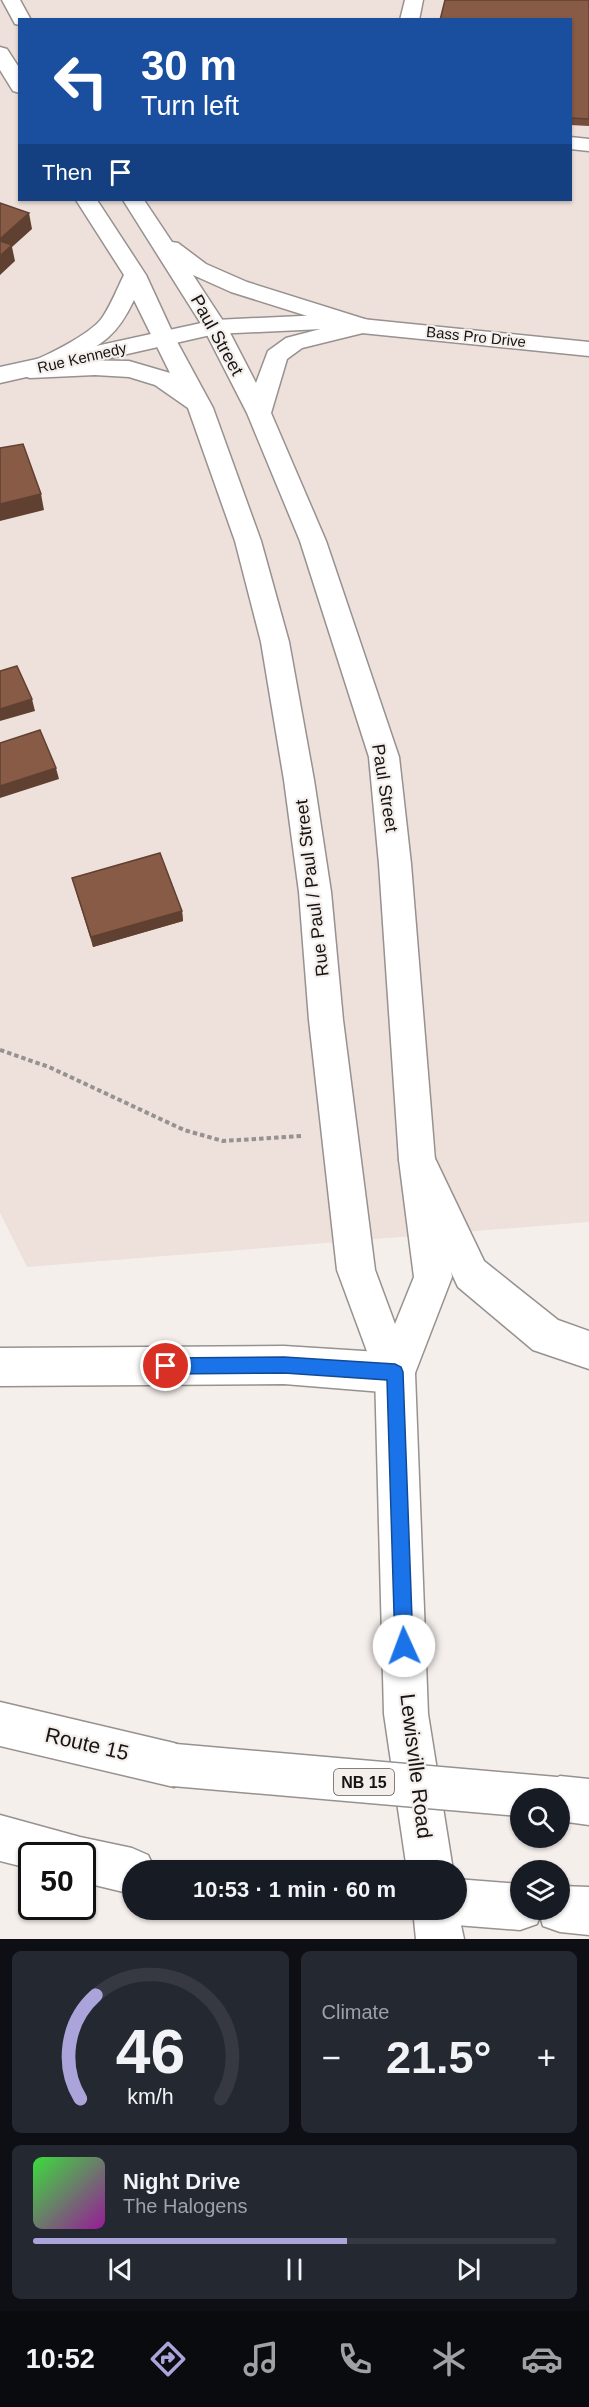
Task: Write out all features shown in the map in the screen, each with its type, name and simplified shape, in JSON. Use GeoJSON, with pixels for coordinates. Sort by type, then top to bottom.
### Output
{"type":"FeatureCollection","features":[{"type":"Feature","properties":{"kind":"main road"},"geometry":{"type":"LineString","coordinates":[[11,0],[21,18]]}},
{"type":"Feature","properties":{"kind":"main road"},"geometry":{"type":"LineString","coordinates":[[410,18],[414,0]]}},
{"type":"Feature","properties":{"kind":"main road"},"geometry":{"type":"LineString","coordinates":[[0,53],[18,84]]}},
{"type":"Feature","properties":{"kind":"main road"},"geometry":{"type":"LineString","coordinates":[[572,143],[589,145]]}},
{"type":"Feature","properties":{"kind":"main road"},"geometry":{"type":"LineString","coordinates":[[88,201],[135,275],[163,338],[201,408]]}},
{"type":"Feature","properties":{"kind":"main road"},"geometry":{"type":"LineString","coordinates":[[135,201],[162,242],[198,269],[239,287],[363,326]]}},
{"type":"Feature","properties":{"kind":"main road","name":"Paul Street"},"geometry":{"type":"LineString","coordinates":[[162,242],[215,327],[259,413],[313,541],[384,757],[395,864],[417,1160],[433,1276],[395,1372]]}},
{"type":"Feature","properties":{"kind":"main road"},"geometry":{"type":"LineString","coordinates":[[30,370],[89,342],[112,322],[135,275]]}},
{"type":"Feature","properties":{"kind":"main road","name":"Rue Kennedy"},"geometry":{"type":"LineString","coordinates":[[0,375],[215,327],[285,322],[322,322],[363,326]]}},
{"type":"Feature","properties":{"kind":"main road"},"geometry":{"type":"LineString","coordinates":[[259,413],[276,356],[294,343],[363,326]]}},
{"type":"Feature","properties":{"kind":"main road","name":"Bass Pro Drive"},"geometry":{"type":"LineString","coordinates":[[363,326],[589,349]]}},
{"type":"Feature","properties":{"kind":"main road"},"geometry":{"type":"LineString","coordinates":[[30,370],[105,368],[133,370],[160,377],[201,408]]}},
{"type":"Feature","properties":{"kind":"main road","name":"Rue Paul / Paul Street"},"geometry":{"type":"LineString","coordinates":[[201,408],[248,542],[275,642],[299,780],[315,892],[326,1020],[356,1269],[395,1372]]}},
{"type":"Feature","properties":{"kind":"main road"},"geometry":{"type":"LineString","coordinates":[[417,1160],[471,1274],[547,1336],[589,1350]]}},
{"type":"Feature","properties":{"kind":"main road"},"geometry":{"type":"LineString","coordinates":[[0,1367],[284,1365],[395,1372]]}},
{"type":"Feature","properties":{"kind":"main road","name":"Lewisville Road"},"geometry":{"type":"LineString","coordinates":[[395,1372],[406,1714],[428,1860]]}},
{"type":"Feature","properties":{"kind":"main road","name":"Route 15"},"geometry":{"type":"LineString","coordinates":[[0,1724],[174,1765],[510,1794]]}},
{"type":"Feature","properties":{"kind":"main road"},"geometry":{"type":"LineString","coordinates":[[570,1800],[589,1802]]}},
{"type":"Feature","properties":{"kind":"main road"},"geometry":{"type":"LineString","coordinates":[[0,1838],[18,1843]]}},
{"type":"Feature","properties":{"kind":"main road"},"geometry":{"type":"LineString","coordinates":[[96,1862],[122,1869]]}},
{"type":"Feature","properties":{"kind":"main road"},"geometry":{"type":"LineString","coordinates":[[467,1903],[510,1905]]}},
{"type":"Feature","properties":{"kind":"main road"},"geometry":{"type":"LineString","coordinates":[[570,1910],[589,1911]]}},
{"type":"Feature","properties":{"kind":"main road"},"geometry":{"type":"LineString","coordinates":[[437,1920],[440,1939]]}},
{"type":"Feature","properties":{"kind":"path"},"geometry":{"type":"LineString","coordinates":[[0,1050],[50,1067],[184,1130],[223,1141],[303,1136]]}},
{"type":"Feature","properties":{"kind":"shaded area"},"geometry":{"type":"Polygon","coordinates":[[[0,0],[589,0],[589,1222],[27,1267],[0,1213],[0,0]]]}},
{"type":"Feature","properties":{"kind":"building"},"geometry":{"type":"Polygon","coordinates":[[[445,0],[589,0],[589,119],[572,118],[572,18],[440,18],[445,0]]]}},
{"type":"Feature","properties":{"kind":"building"},"geometry":{"type":"Polygon","coordinates":[[[0,203],[29,213],[0,239],[0,203]]]}},
{"type":"Feature","properties":{"kind":"building"},"geometry":{"type":"Polygon","coordinates":[[[0,241],[12,245],[0,256],[0,241]]]}},
{"type":"Feature","properties":{"kind":"building"},"geometry":{"type":"Polygon","coordinates":[[[23,444],[41,494],[0,504],[0,448],[23,444]]]}},
{"type":"Feature","properties":{"kind":"building"},"geometry":{"type":"Polygon","coordinates":[[[17,666],[32,699],[0,709],[0,671],[17,666]]]}},
{"type":"Feature","properties":{"kind":"building"},"geometry":{"type":"Polygon","coordinates":[[[40,730],[56,768],[0,786],[0,743],[40,730]]]}},
{"type":"Feature","properties":{"kind":"building"},"geometry":{"type":"Polygon","coordinates":[[[160,853],[182,911],[91,937],[72,878],[160,853]]]}},
{"type":"Feature","properties":{"kind":"route"},"geometry":{"type":"LineString","coordinates":[[166,1366],[284,1365],[395,1372],[404,1646]]}}]}
